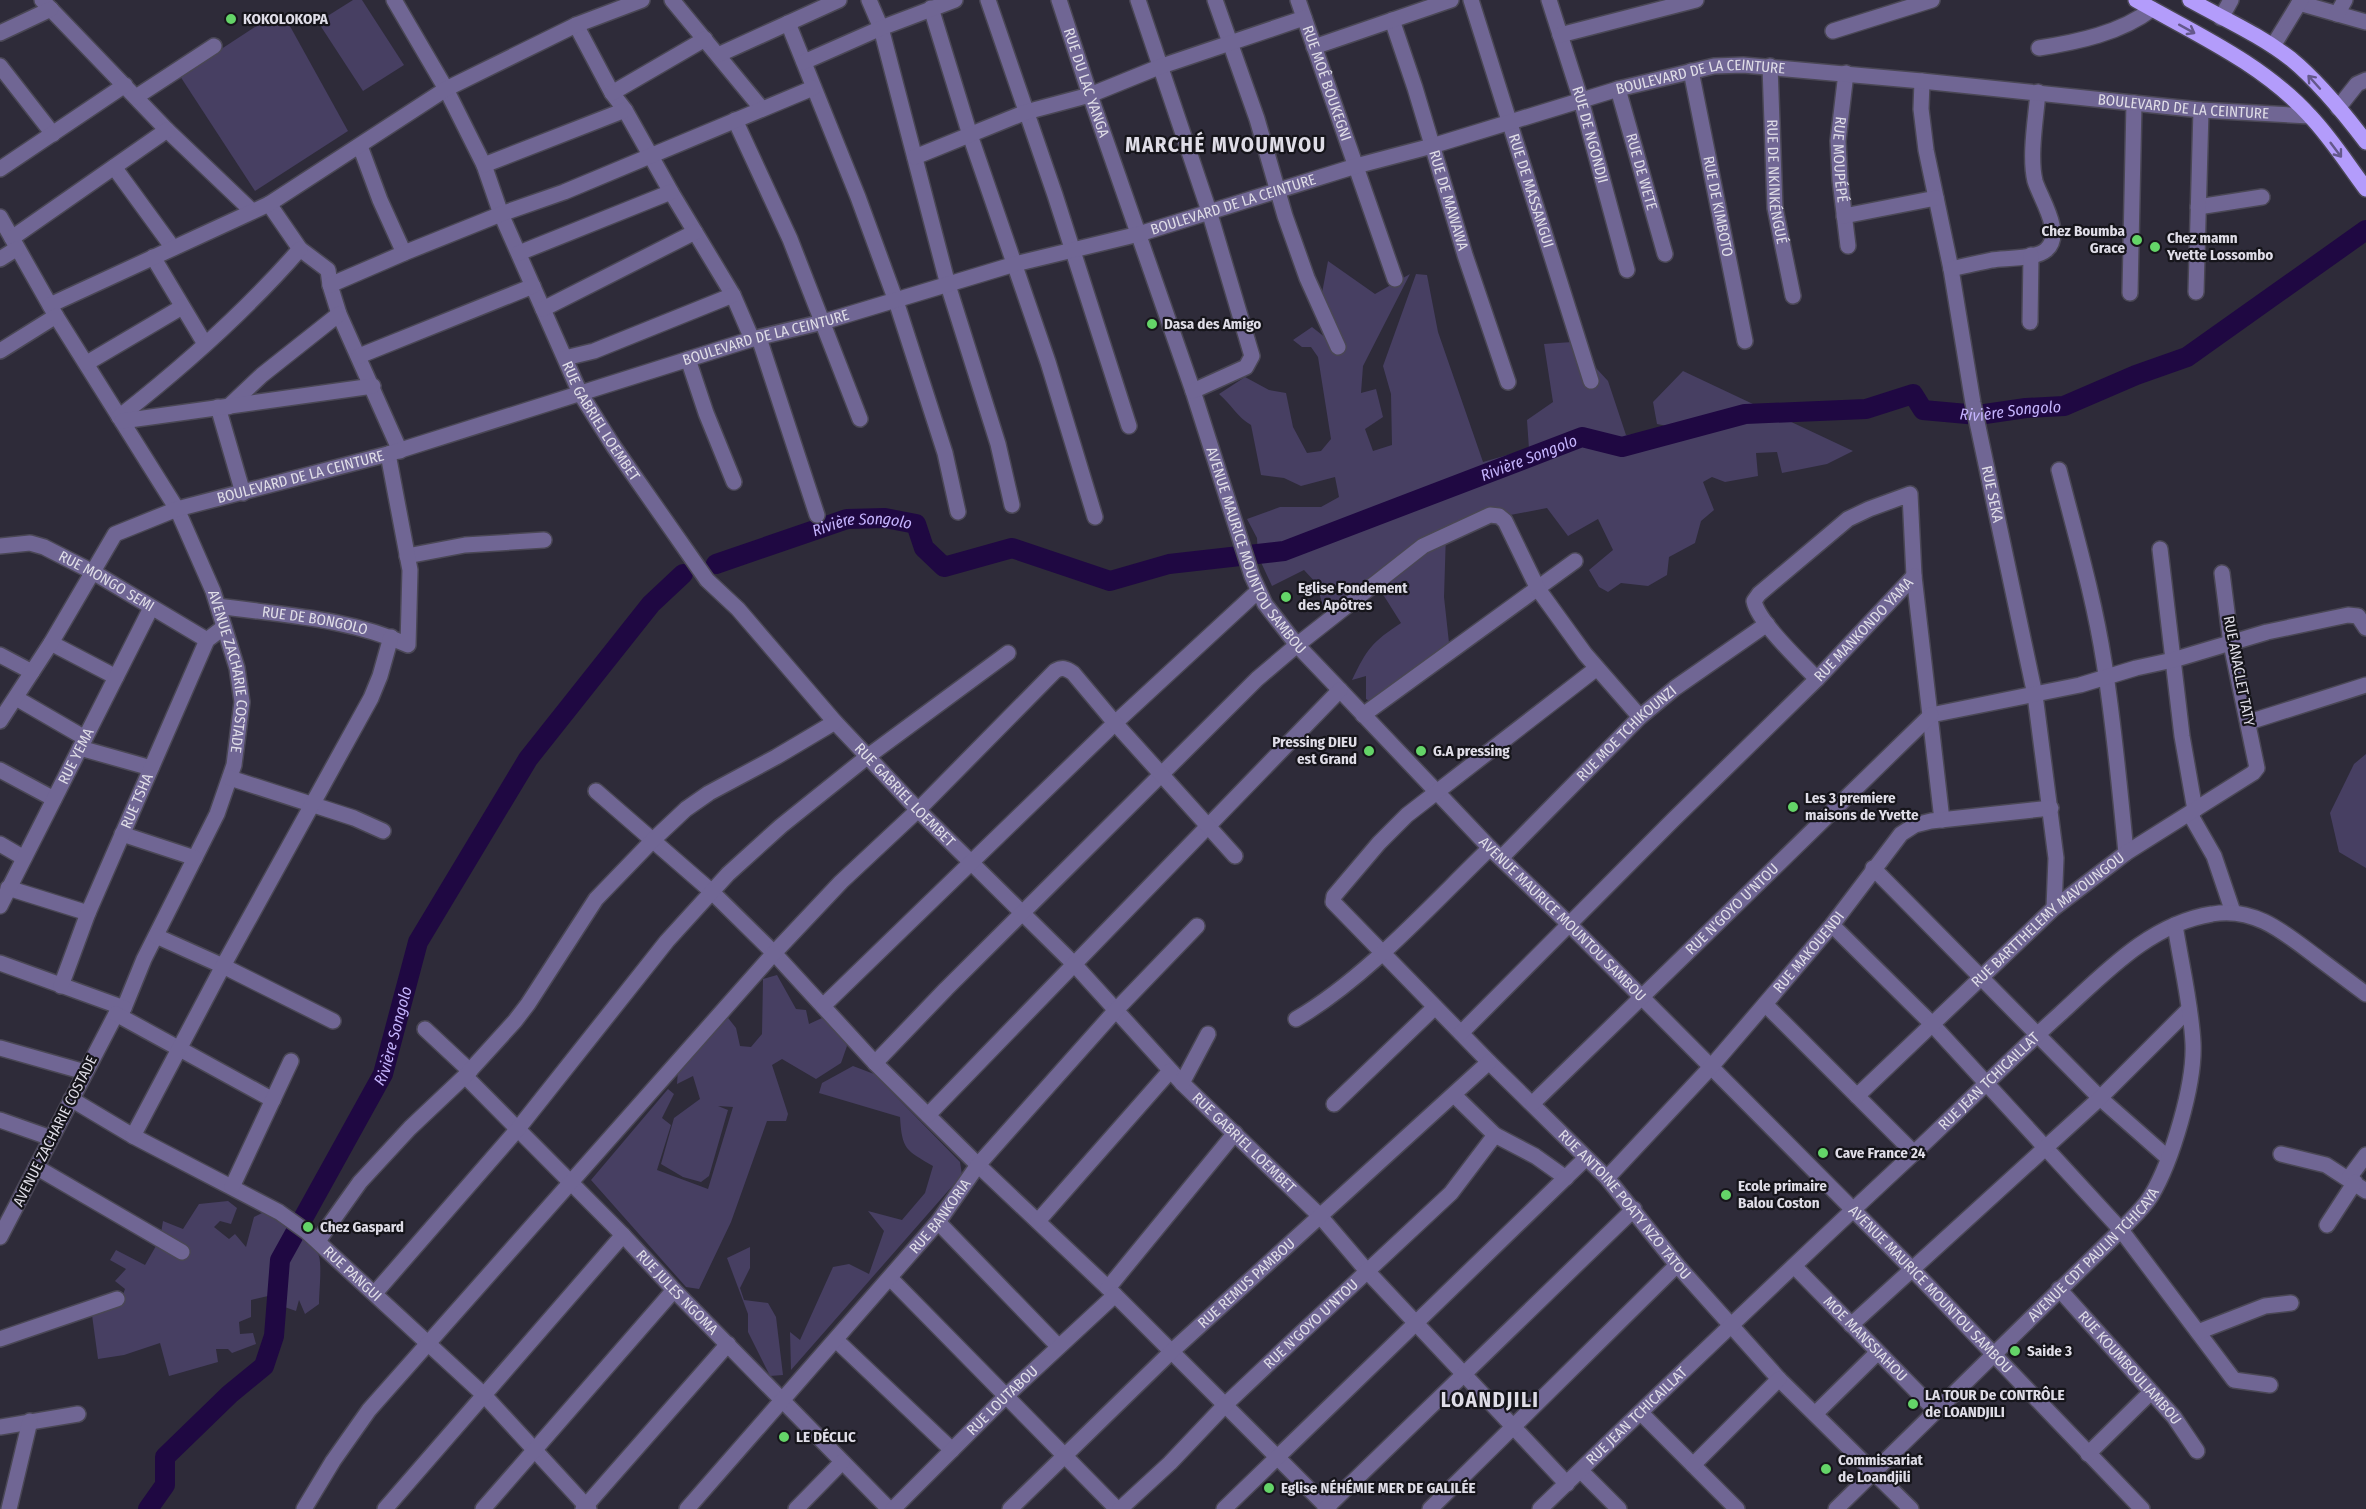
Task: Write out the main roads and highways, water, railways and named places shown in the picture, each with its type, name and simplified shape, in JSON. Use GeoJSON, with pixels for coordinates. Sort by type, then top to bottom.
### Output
{"type":"FeatureCollection","features":[{"type":"Feature","properties":{"kind":"main road"},"geometry":{"type":"LineString","coordinates":[[2136,0],[2248,63],[2268,77],[2310,116],[2366,189]]}},
{"type":"Feature","properties":{"kind":"main road"},"geometry":{"type":"LineString","coordinates":[[2190,0],[2273,46],[2306,73],[2366,142]]}},
{"type":"Feature","properties":{"kind":"waterway","name":"Rivière Songolo"},"geometry":{"type":"LineString","coordinates":[[716,564],[847,519],[885,518],[916,524],[924,548],[944,567],[1012,548],[1110,581],[1169,564],[1284,551],[1582,437],[1622,447],[1745,414],[1866,409],[1913,394],[1923,410],[1978,415],[2026,408],[2064,406],[2136,375],[2187,357],[2366,230]]}},
{"type":"Feature","properties":{"kind":"waterway","name":"Rivière Songolo"},"geometry":{"type":"LineString","coordinates":[[148,1509],[165,1485],[165,1457],[230,1394],[264,1366],[274,1336],[280,1260],[383,1074],[418,942],[528,759],[651,604],[683,574]]}},
{"type":"Feature","properties":{"kind":"place","name":"KOKOLOKOPA"},"geometry":{"type":"Point","coordinates":[231,19]}},
{"type":"Feature","properties":{"kind":"place","name":"Chez Boumba Grace"},"geometry":{"type":"Point","coordinates":[2137,240]}},
{"type":"Feature","properties":{"kind":"place","name":"Chez mamn Yvette Lossombo"},"geometry":{"type":"Point","coordinates":[2155,247]}},
{"type":"Feature","properties":{"kind":"place","name":"Dasa des Amigo"},"geometry":{"type":"Point","coordinates":[1152,324]}},
{"type":"Feature","properties":{"kind":"place","name":"Eglise Fondement des Apôtres"},"geometry":{"type":"Point","coordinates":[1286,597]}},
{"type":"Feature","properties":{"kind":"place","name":"Pressing DIEU est Grand"},"geometry":{"type":"Point","coordinates":[1369,751]}},
{"type":"Feature","properties":{"kind":"place","name":"G.A pressing"},"geometry":{"type":"Point","coordinates":[1421,751]}},
{"type":"Feature","properties":{"kind":"place","name":"Les 3 premiere maisons de Yvette"},"geometry":{"type":"Point","coordinates":[1793,807]}},
{"type":"Feature","properties":{"kind":"place","name":"Cave France 24"},"geometry":{"type":"Point","coordinates":[1823,1153]}},
{"type":"Feature","properties":{"kind":"place","name":"Ecole primaire Balou Coston"},"geometry":{"type":"Point","coordinates":[1726,1195]}},
{"type":"Feature","properties":{"kind":"place","name":"Chez Gaspard"},"geometry":{"type":"Point","coordinates":[308,1227]}},
{"type":"Feature","properties":{"kind":"place","name":"Saide 3"},"geometry":{"type":"Point","coordinates":[2015,1351]}},
{"type":"Feature","properties":{"kind":"place","name":"LA TOUR De CONTRÔLE de LOANDJILI"},"geometry":{"type":"Point","coordinates":[1913,1404]}},
{"type":"Feature","properties":{"kind":"place","name":"LE DÉCLIC"},"geometry":{"type":"Point","coordinates":[784,1437]}},
{"type":"Feature","properties":{"kind":"place","name":"Commissariat de Loandjili"},"geometry":{"type":"Point","coordinates":[1826,1469]}},
{"type":"Feature","properties":{"kind":"place","name":"Eglise NÉHÉMIE MER DE GALILÉE"},"geometry":{"type":"Point","coordinates":[1269,1488]}},
{"type":"Feature","properties":{"kind":"district","name":"MARCHÉ MVOUMVOU"},"geometry":{"type":"Point","coordinates":[1226,145]}},
{"type":"Feature","properties":{"kind":"district","name":"LOANDJILI"},"geometry":{"type":"Point","coordinates":[1490,1400]}}]}
